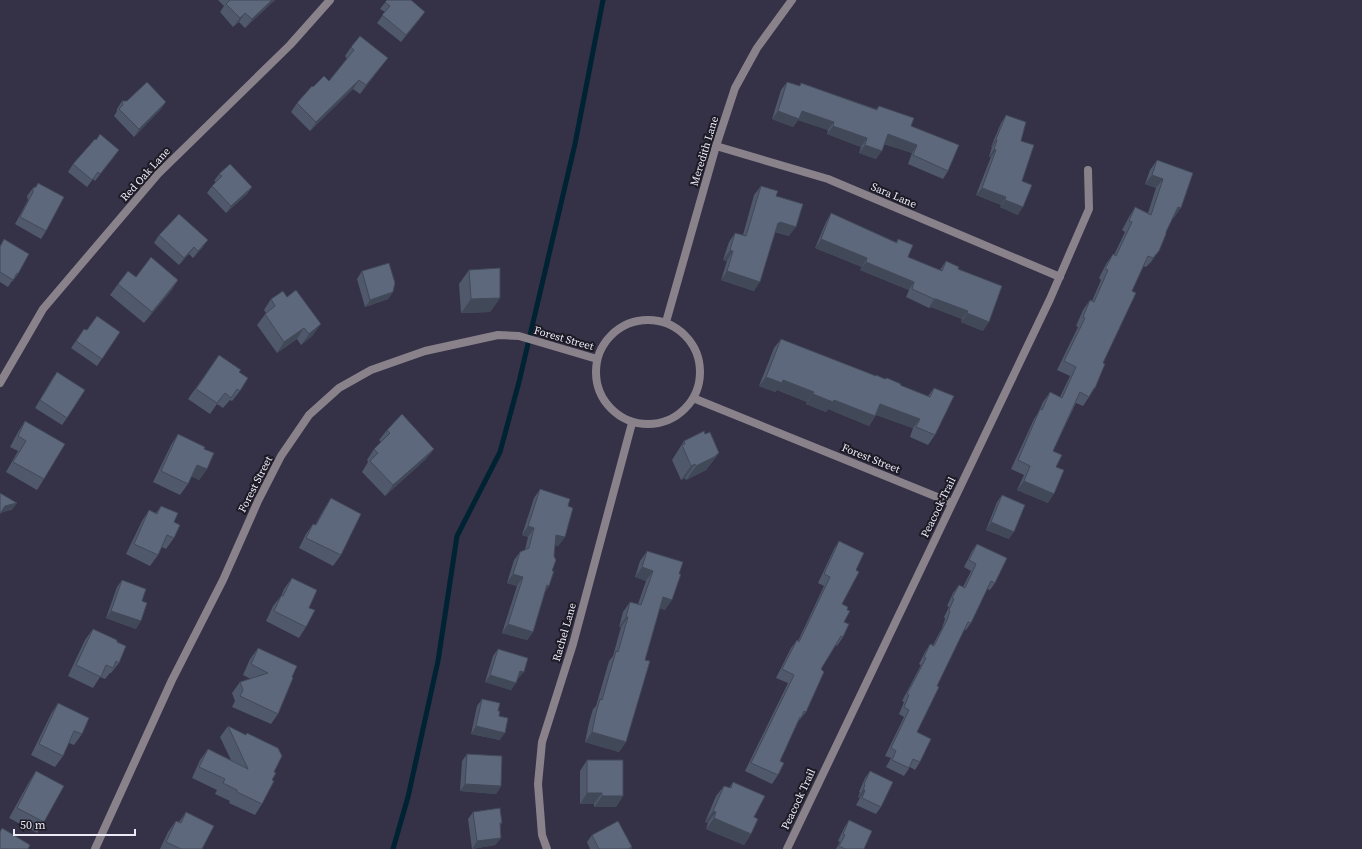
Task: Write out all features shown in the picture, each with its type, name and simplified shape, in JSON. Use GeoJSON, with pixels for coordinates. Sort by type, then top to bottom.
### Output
{"type":"FeatureCollection","features":[{"type":"Feature","properties":{"kind":"street","name":"Red Oak Lane"},"geometry":{"type":"LineString","coordinates":[[0,382],[43,310],[158,174],[290,45],[330,0]]}},
{"type":"Feature","properties":{"kind":"street","name":"Meredith Lane"},"geometry":{"type":"LineString","coordinates":[[666,322],[716,146],[735,88],[757,48],[792,0]]}},
{"type":"Feature","properties":{"kind":"street","name":"Sara Lane"},"geometry":{"type":"LineString","coordinates":[[716,146],[828,179],[1060,277]]}},
{"type":"Feature","properties":{"kind":"street","name":"Peacock Trail"},"geometry":{"type":"LineString","coordinates":[[787,849],[1060,277],[1090,209],[1088,170]]}},
{"type":"Feature","properties":{"kind":"street"},"geometry":{"type":"LineString","coordinates":[[649,319],[666,322],[682,331],[694,345],[700,363],[700,381],[694,398],[685,410],[674,418],[660,424],[646,425],[632,423],[618,416],[606,405],[598,391],[595,375],[597,359],[604,343],[616,330],[621,327],[632,322],[649,319]]}},
{"type":"Feature","properties":{"kind":"street","name":"Forest Street"},"geometry":{"type":"LineString","coordinates":[[95,849],[172,680],[223,580],[258,501],[281,456],[309,415],[339,388],[371,370],[425,351],[498,335],[519,336],[597,359]]}},
{"type":"Feature","properties":{"kind":"street","name":"Forest Street"},"geometry":{"type":"LineString","coordinates":[[694,398],[952,503]]}},
{"type":"Feature","properties":{"kind":"street","name":"Rachel Lane"},"geometry":{"type":"LineString","coordinates":[[548,849],[542,835],[538,784],[542,742],[573,644],[632,423]]}},
{"type":"Feature","properties":{"kind":"building"},"geometry":{"type":"Polygon","coordinates":[[[230,0],[272,0],[252,19],[245,13],[240,18],[226,4],[230,0]]]}},
{"type":"Feature","properties":{"kind":"building"},"geometry":{"type":"Polygon","coordinates":[[[387,0],[411,0],[425,12],[406,35],[382,15],[390,6],[385,2],[387,0]]]}},
{"type":"Feature","properties":{"kind":"building"},"geometry":{"type":"Polygon","coordinates":[[[360,36],[388,58],[366,85],[359,80],[316,122],[297,103],[312,86],[313,87],[324,76],[329,81],[354,50],[351,47],[360,36]]]}},
{"type":"Feature","properties":{"kind":"building"},"geometry":{"type":"Polygon","coordinates":[[[147,82],[166,102],[139,129],[119,109],[123,105],[122,101],[127,101],[147,82]]]}},
{"type":"Feature","properties":{"kind":"building"},"geometry":{"type":"Polygon","coordinates":[[[787,82],[800,86],[801,83],[877,110],[879,106],[914,118],[911,126],[959,145],[948,171],[913,155],[917,145],[888,134],[882,151],[865,145],[867,138],[833,126],[834,122],[802,111],[799,119],[778,111],[787,82]]]}},
{"type":"Feature","properties":{"kind":"building"},"geometry":{"type":"Polygon","coordinates":[[[1006,115],[1026,122],[1021,141],[1034,145],[1022,181],[1032,185],[1023,207],[1005,200],[1006,197],[982,188],[996,150],[994,149],[996,139],[1006,115]]]}},
{"type":"Feature","properties":{"kind":"building"},"geometry":{"type":"Polygon","coordinates":[[[100,134],[119,150],[100,174],[98,172],[92,180],[73,164],[100,134]]]}},
{"type":"Feature","properties":{"kind":"building"},"geometry":{"type":"Polygon","coordinates":[[[1157,160],[1193,173],[1181,208],[1178,207],[1159,251],[1153,258],[1148,256],[1132,291],[1136,293],[1103,363],[1105,364],[1095,388],[1089,397],[1080,392],[1053,451],[1062,455],[1056,467],[1064,470],[1054,494],[1024,481],[1030,466],[1018,460],[1040,409],[1042,410],[1050,392],[1062,398],[1076,367],[1064,361],[1085,318],[1083,317],[1090,300],[1094,302],[1108,270],[1105,269],[1113,254],[1116,256],[1132,222],[1129,221],[1135,207],[1151,215],[1163,179],[1152,175],[1157,160]]]}},
{"type":"Feature","properties":{"kind":"building"},"geometry":{"type":"Polygon","coordinates":[[[230,164],[252,187],[231,206],[212,186],[222,176],[219,174],[230,164]]]}},
{"type":"Feature","properties":{"kind":"building"},"geometry":{"type":"Polygon","coordinates":[[[38,183],[64,197],[46,231],[20,217],[33,192],[33,188],[36,187],[38,183]]]}},
{"type":"Feature","properties":{"kind":"building"},"geometry":{"type":"Polygon","coordinates":[[[761,186],[778,191],[776,196],[803,204],[796,227],[780,222],[778,223],[760,282],[727,271],[733,251],[730,250],[735,233],[746,236],[761,186]]]}},
{"type":"Feature","properties":{"kind":"building"},"geometry":{"type":"Polygon","coordinates":[[[831,213],[897,243],[898,239],[913,245],[908,257],[942,271],[946,261],[959,267],[958,269],[1002,286],[989,322],[967,313],[968,311],[934,299],[912,289],[914,282],[866,262],[867,258],[821,239],[831,213]]]}},
{"type":"Feature","properties":{"kind":"building"},"geometry":{"type":"Polygon","coordinates":[[[179,214],[208,240],[198,251],[194,247],[184,258],[159,235],[179,214]]]}},
{"type":"Feature","properties":{"kind":"building"},"geometry":{"type":"Polygon","coordinates":[[[4,239],[29,254],[13,280],[0,272],[0,247],[4,239]]]}},
{"type":"Feature","properties":{"kind":"building"},"geometry":{"type":"Polygon","coordinates":[[[151,257],[178,280],[152,312],[118,284],[128,271],[136,277],[151,257]]]}},
{"type":"Feature","properties":{"kind":"building"},"geometry":{"type":"Polygon","coordinates":[[[389,263],[395,283],[393,292],[370,300],[362,271],[389,263]]]}},
{"type":"Feature","properties":{"kind":"building"},"geometry":{"type":"Polygon","coordinates":[[[500,268],[500,298],[471,299],[469,270],[500,268]]]}},
{"type":"Feature","properties":{"kind":"building"},"geometry":{"type":"Polygon","coordinates":[[[296,290],[321,324],[309,334],[304,328],[284,342],[265,314],[275,306],[271,299],[283,291],[287,297],[296,290]]]}},
{"type":"Feature","properties":{"kind":"building"},"geometry":{"type":"Polygon","coordinates":[[[97,316],[120,332],[102,359],[76,341],[84,329],[87,330],[97,316]]]}},
{"type":"Feature","properties":{"kind":"building"},"geometry":{"type":"Polygon","coordinates":[[[781,339],[876,376],[885,379],[887,378],[930,397],[934,388],[954,396],[935,435],[916,427],[920,419],[880,404],[875,416],[834,400],[833,402],[813,394],[814,392],[783,380],[782,383],[766,377],[781,339]]]}},
{"type":"Feature","properties":{"kind":"building"},"geometry":{"type":"Polygon","coordinates":[[[219,355],[241,370],[239,372],[248,378],[240,391],[237,389],[231,398],[225,393],[217,403],[196,389],[219,355]]]}},
{"type":"Feature","properties":{"kind":"building"},"geometry":{"type":"Polygon","coordinates":[[[57,372],[85,390],[67,418],[40,400],[57,372]]]}},
{"type":"Feature","properties":{"kind":"building"},"geometry":{"type":"Polygon","coordinates":[[[402,414],[434,449],[393,485],[370,461],[378,453],[374,449],[390,433],[387,430],[402,414]]]}},
{"type":"Feature","properties":{"kind":"building"},"geometry":{"type":"Polygon","coordinates":[[[25,421],[65,444],[44,479],[13,462],[26,441],[18,436],[25,421]]]}},
{"type":"Feature","properties":{"kind":"building"},"geometry":{"type":"Polygon","coordinates":[[[704,431],[705,434],[710,432],[719,453],[696,466],[695,464],[691,466],[682,445],[685,444],[684,441],[704,431]]]}},
{"type":"Feature","properties":{"kind":"building"},"geometry":{"type":"Polygon","coordinates":[[[178,434],[214,453],[207,469],[197,465],[188,484],[161,471],[178,434]]]}},
{"type":"Feature","properties":{"kind":"building"},"geometry":{"type":"Polygon","coordinates":[[[540,489],[570,499],[568,506],[573,508],[565,537],[556,535],[554,556],[556,560],[552,571],[554,571],[549,586],[547,585],[533,632],[508,624],[523,577],[513,574],[520,552],[529,548],[534,528],[528,526],[540,489]]]}},
{"type":"Feature","properties":{"kind":"building"},"geometry":{"type":"Polygon","coordinates":[[[0,493],[17,503],[5,506],[0,514],[0,493]]]}},
{"type":"Feature","properties":{"kind":"building"},"geometry":{"type":"Polygon","coordinates":[[[1002,495],[1025,505],[1014,532],[991,522],[1002,495]]]}},
{"type":"Feature","properties":{"kind":"building"},"geometry":{"type":"Polygon","coordinates":[[[331,498],[361,514],[341,555],[306,538],[313,524],[316,525],[331,498]]]}},
{"type":"Feature","properties":{"kind":"building"},"geometry":{"type":"Polygon","coordinates":[[[161,506],[178,513],[174,522],[180,525],[174,538],[167,535],[158,555],[134,544],[149,510],[157,514],[161,506]]]}},
{"type":"Feature","properties":{"kind":"building"},"geometry":{"type":"Polygon","coordinates":[[[839,541],[864,553],[856,570],[859,572],[842,604],[848,607],[847,610],[850,611],[844,622],[849,624],[843,637],[841,636],[821,669],[824,672],[806,712],[804,711],[801,718],[800,717],[780,761],[784,763],[778,775],[751,763],[794,675],[782,669],[797,640],[799,642],[830,577],[824,574],[839,541]]]}},
{"type":"Feature","properties":{"kind":"building"},"geometry":{"type":"Polygon","coordinates":[[[977,544],[1007,558],[995,583],[991,581],[971,623],[968,622],[937,686],[939,687],[917,732],[931,739],[920,762],[913,759],[909,768],[892,760],[896,751],[891,748],[909,710],[904,707],[909,695],[907,694],[926,658],[924,657],[930,644],[934,646],[947,620],[949,610],[954,599],[952,598],[959,585],[965,588],[976,564],[969,560],[977,544]]]}},
{"type":"Feature","properties":{"kind":"building"},"geometry":{"type":"Polygon","coordinates":[[[647,551],[683,562],[679,574],[681,574],[672,600],[663,597],[645,660],[650,661],[626,742],[592,732],[600,699],[602,700],[616,651],[618,652],[628,617],[626,617],[630,602],[641,605],[653,571],[642,567],[647,551]]]}},
{"type":"Feature","properties":{"kind":"building"},"geometry":{"type":"Polygon","coordinates":[[[292,578],[317,590],[309,608],[315,610],[306,627],[274,611],[292,578]]]}},
{"type":"Feature","properties":{"kind":"building"},"geometry":{"type":"Polygon","coordinates":[[[122,580],[146,589],[142,601],[147,603],[141,621],[111,611],[122,580]]]}},
{"type":"Feature","properties":{"kind":"building"},"geometry":{"type":"Polygon","coordinates":[[[93,629],[117,640],[117,642],[126,646],[119,663],[116,661],[113,668],[106,665],[101,677],[76,665],[93,629]]]}},
{"type":"Feature","properties":{"kind":"building"},"geometry":{"type":"Polygon","coordinates":[[[258,648],[297,666],[278,714],[240,696],[243,690],[240,682],[268,673],[251,664],[258,648]]]}},
{"type":"Feature","properties":{"kind":"building"},"geometry":{"type":"Polygon","coordinates":[[[498,649],[528,658],[524,672],[520,671],[516,683],[490,675],[498,649]]]}},
{"type":"Feature","properties":{"kind":"building"},"geometry":{"type":"Polygon","coordinates":[[[482,699],[500,703],[498,711],[500,711],[499,716],[508,718],[505,733],[476,726],[482,699]]]}},
{"type":"Feature","properties":{"kind":"building"},"geometry":{"type":"Polygon","coordinates":[[[58,703],[89,718],[82,734],[74,731],[63,756],[39,744],[58,703]]]}},
{"type":"Feature","properties":{"kind":"building"},"geometry":{"type":"Polygon","coordinates":[[[228,726],[246,735],[247,733],[278,748],[282,756],[274,772],[276,773],[272,780],[274,781],[262,804],[237,792],[237,790],[223,783],[225,779],[199,767],[208,749],[248,769],[228,726]]]}},
{"type":"Feature","properties":{"kind":"building"},"geometry":{"type":"Polygon","coordinates":[[[467,754],[502,756],[501,786],[465,784],[467,754]]]}},
{"type":"Feature","properties":{"kind":"building"},"geometry":{"type":"Polygon","coordinates":[[[587,760],[623,760],[623,796],[602,796],[602,793],[587,793],[587,760]]]}},
{"type":"Feature","properties":{"kind":"building"},"geometry":{"type":"Polygon","coordinates":[[[36,771],[64,786],[44,822],[17,808],[36,771]]]}},
{"type":"Feature","properties":{"kind":"building"},"geometry":{"type":"Polygon","coordinates":[[[870,771],[893,782],[881,807],[862,798],[865,790],[863,790],[864,784],[870,771]]]}},
{"type":"Feature","properties":{"kind":"building"},"geometry":{"type":"Polygon","coordinates":[[[733,782],[765,796],[754,817],[758,819],[751,834],[714,818],[716,812],[713,811],[724,786],[731,788],[733,782]]]}},
{"type":"Feature","properties":{"kind":"building"},"geometry":{"type":"Polygon","coordinates":[[[500,808],[502,823],[500,823],[501,838],[477,841],[473,812],[500,808]]]}},
{"type":"Feature","properties":{"kind":"building"},"geometry":{"type":"Polygon","coordinates":[[[186,812],[214,826],[202,849],[181,849],[166,842],[176,821],[181,823],[186,812]]]}},
{"type":"Feature","properties":{"kind":"building"},"geometry":{"type":"Polygon","coordinates":[[[849,820],[872,831],[864,849],[845,849],[839,846],[845,835],[843,834],[849,820]]]}},
{"type":"Feature","properties":{"kind":"building"},"geometry":{"type":"Polygon","coordinates":[[[618,821],[632,847],[628,849],[599,849],[592,835],[618,821]]]}},
{"type":"Feature","properties":{"kind":"building"},"geometry":{"type":"Polygon","coordinates":[[[2,828],[30,845],[28,849],[0,849],[0,832],[2,828]]]}},
{"type":"Feature","properties":{"kind":"waterway"},"geometry":{"type":"LineString","coordinates":[[393,849],[408,797],[438,661],[457,536],[500,452],[519,382],[575,144],[603,0]]}}]}
